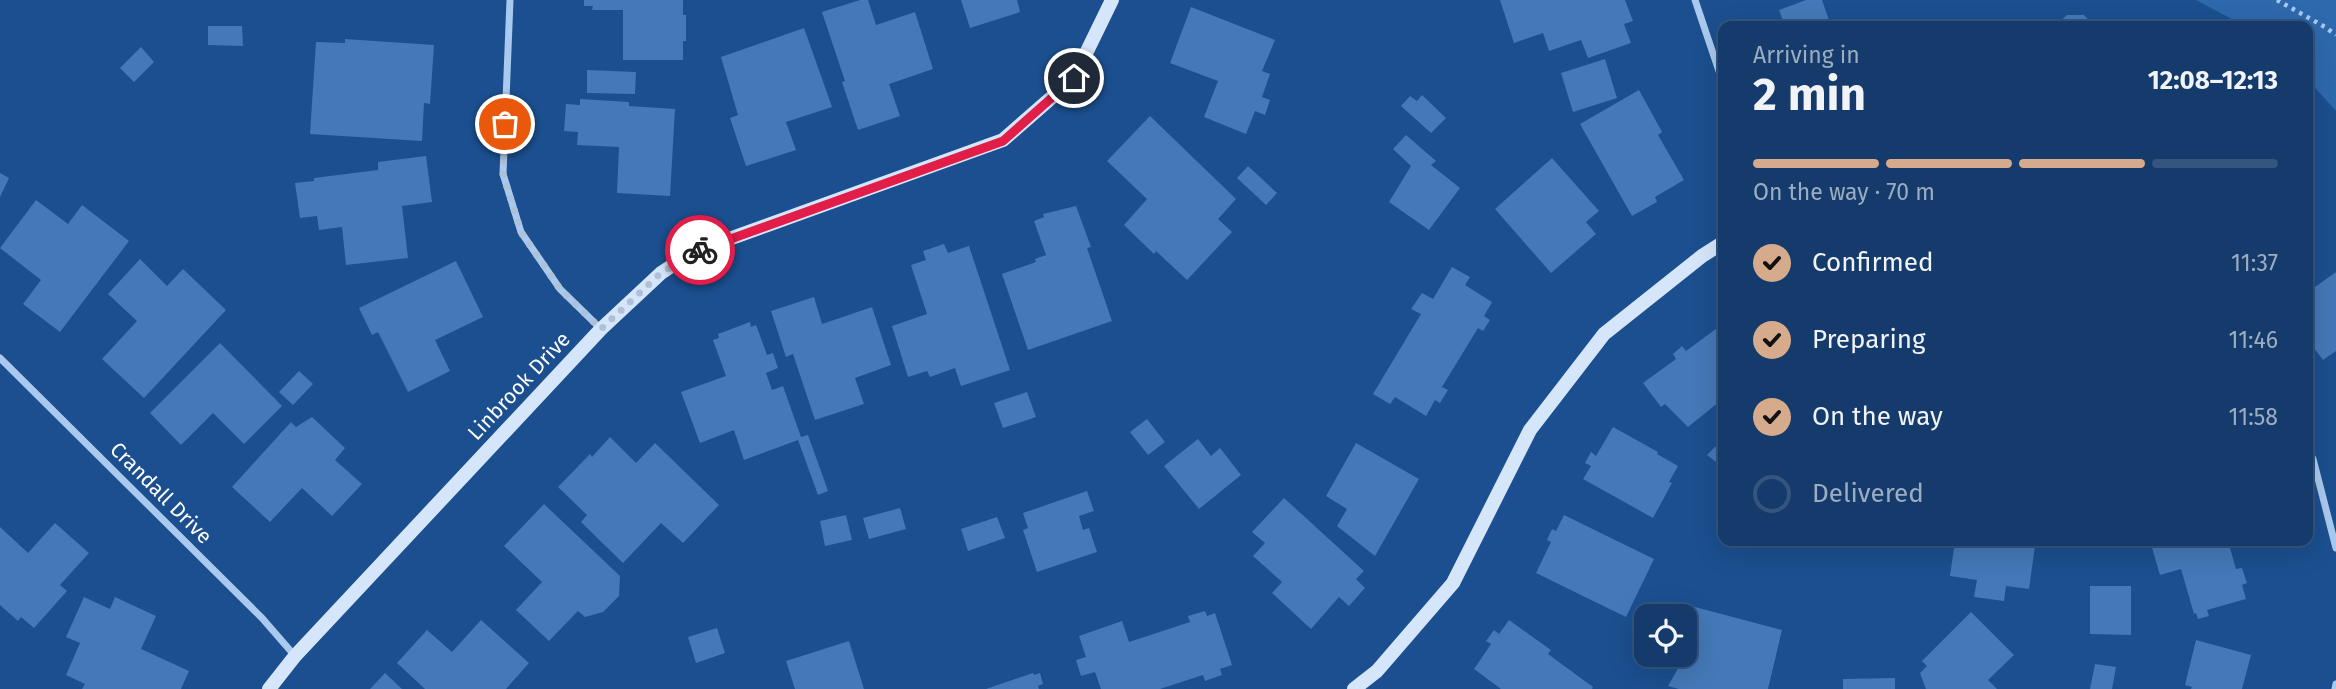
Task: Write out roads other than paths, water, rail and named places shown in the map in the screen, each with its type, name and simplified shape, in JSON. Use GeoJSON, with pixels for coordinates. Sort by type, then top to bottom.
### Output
{"type":"FeatureCollection","features":[{"type":"Feature","properties":{"kind":"street"},"geometry":{"type":"LineString","coordinates":[[510,0],[503,174],[521,232],[560,289],[601,329]]}},
{"type":"Feature","properties":{"kind":"street","name":"Linbrook Drive"},"geometry":{"type":"LineString","coordinates":[[269,689],[295,656],[601,329],[661,273],[693,252],[1003,141],[1074,78],[1112,0]]}},
{"type":"Feature","properties":{"kind":"street"},"geometry":{"type":"LineString","coordinates":[[1695,0],[1718,68]]}},
{"type":"Feature","properties":{"kind":"street"},"geometry":{"type":"LineString","coordinates":[[1354,689],[1377,671],[1454,583],[1531,430],[1604,334],[1718,246]]}},
{"type":"Feature","properties":{"kind":"street","name":"Crandall Drive"},"geometry":{"type":"LineString","coordinates":[[0,358],[262,618],[295,656]]}},
{"type":"Feature","properties":{"kind":"street"},"geometry":{"type":"LineString","coordinates":[[2313,459],[2336,548]]}},
{"type":"Feature","properties":{"kind":"street"},"geometry":{"type":"LineString","coordinates":[[2335,689],[2336,684]]}}]}
